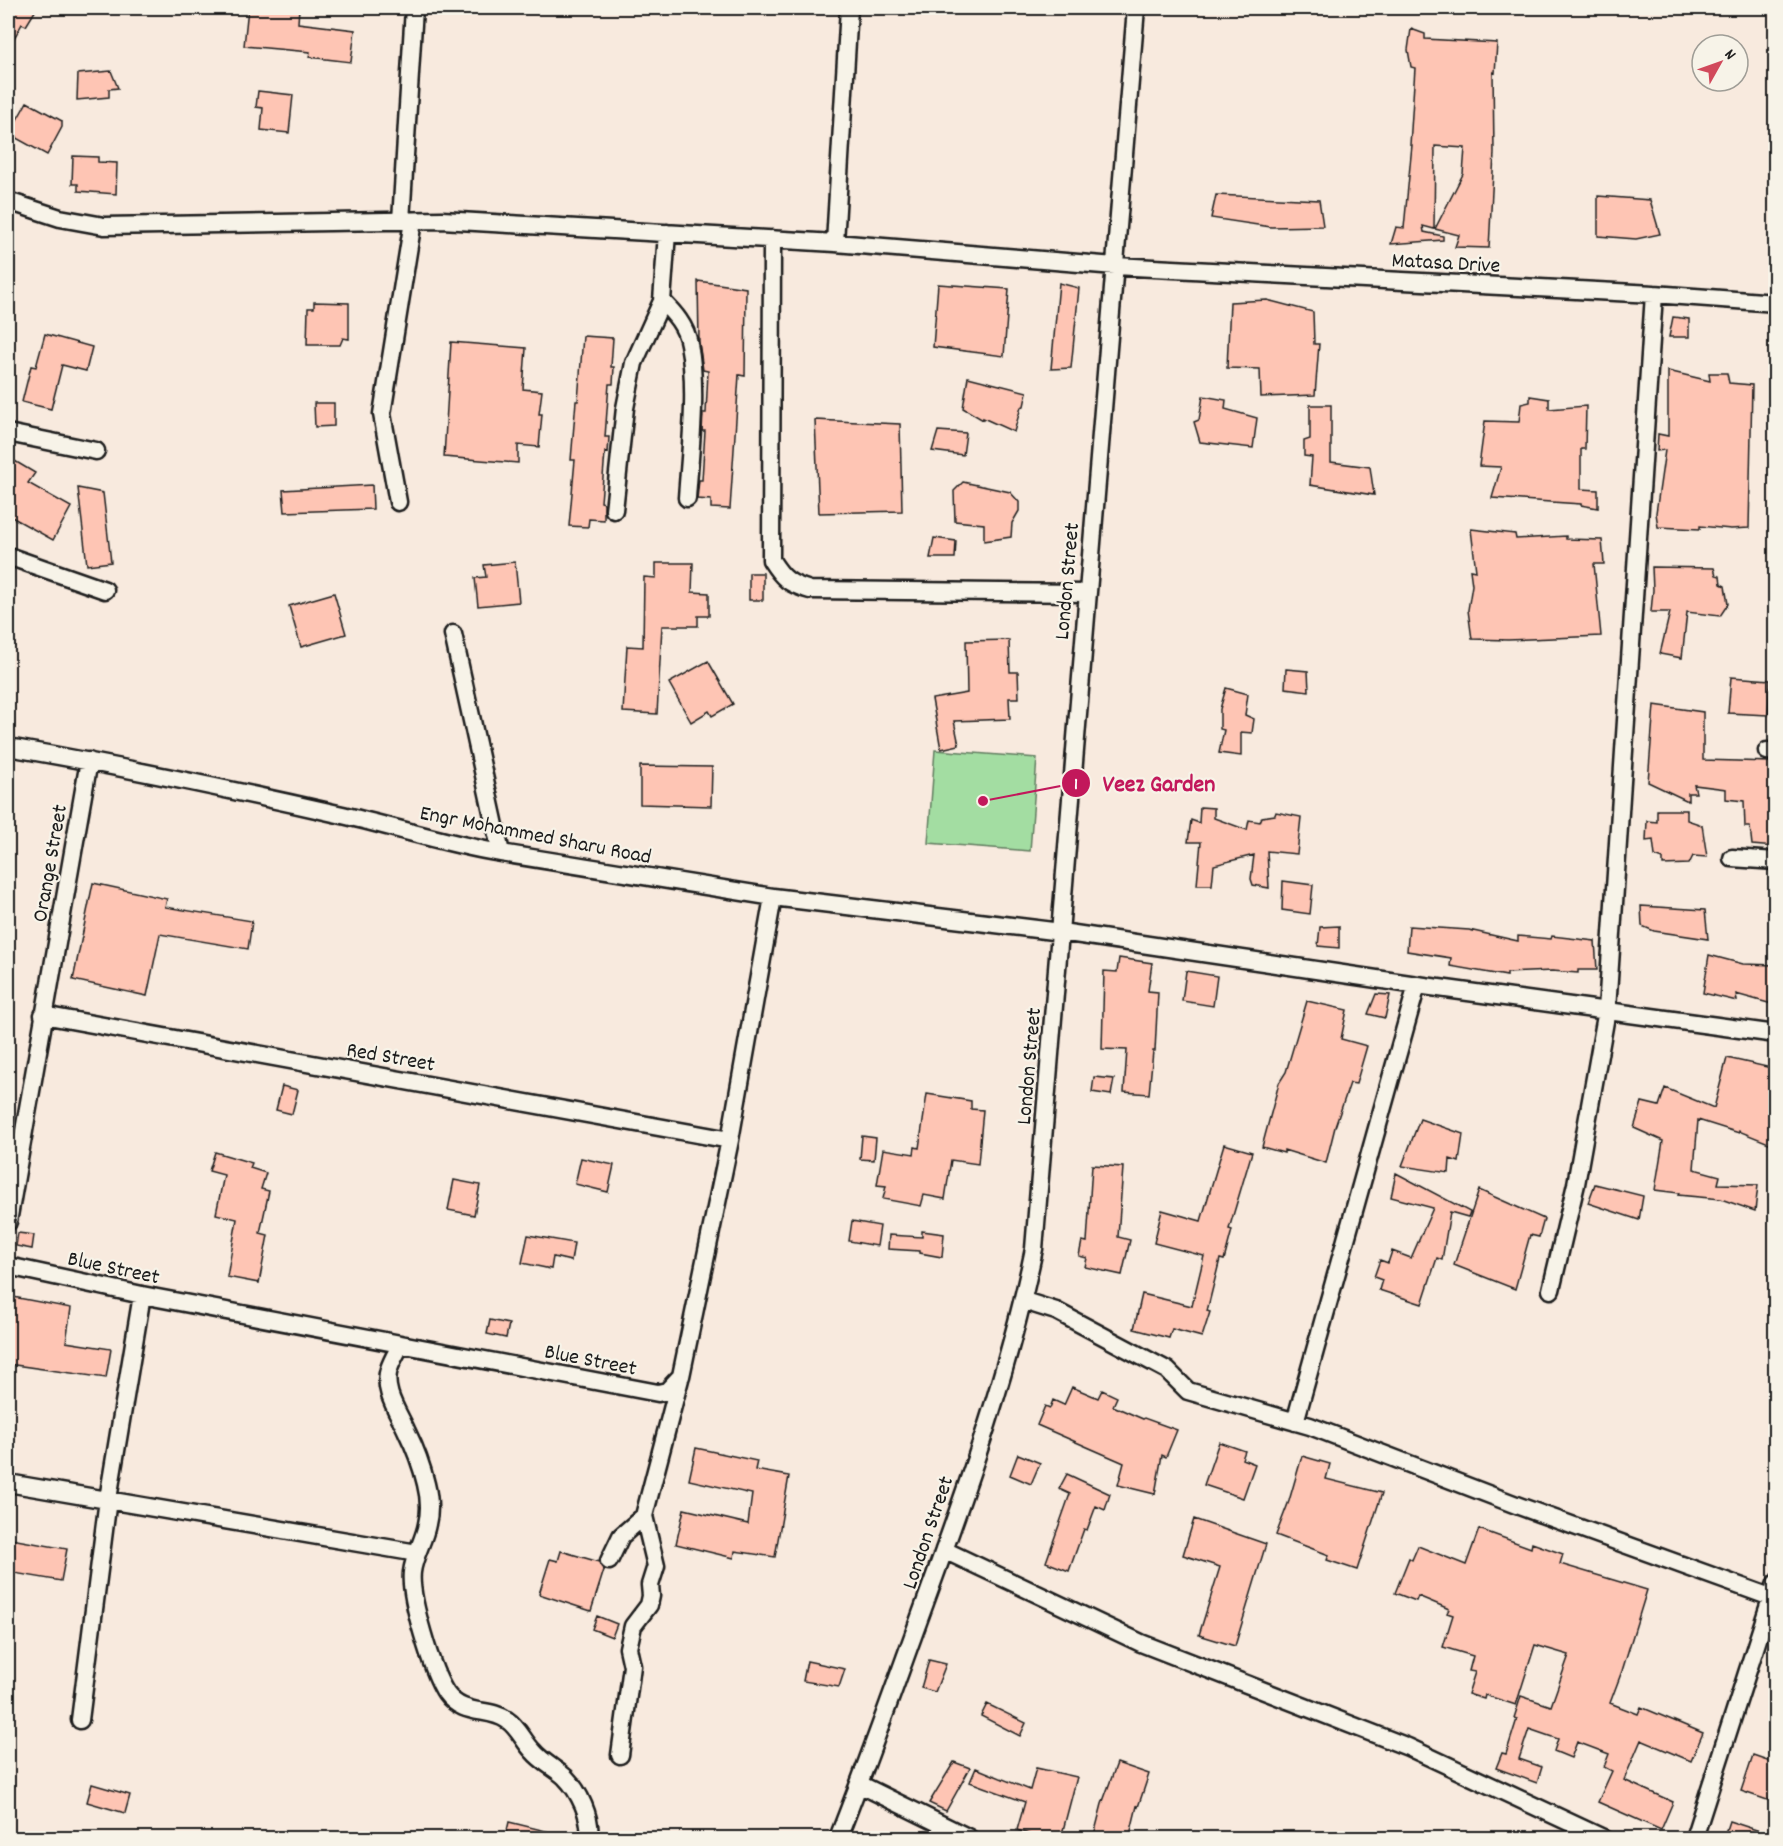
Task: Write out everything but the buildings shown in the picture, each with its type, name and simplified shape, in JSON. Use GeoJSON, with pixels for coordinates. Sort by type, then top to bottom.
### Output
{"type":"FeatureCollection","features":[{"type":"Feature","properties":{"kind":"street"},"geometry":{"type":"LineString","coordinates":[[399,502],[382,414],[407,221],[414,8]]}},
{"type":"Feature","properties":{"kind":"street"},"geometry":{"type":"LineString","coordinates":[[835,243],[849,8]]}},
{"type":"Feature","properties":{"kind":"street","name":"London Street"},"geometry":{"type":"LineString","coordinates":[[838,1839],[944,1550],[1006,1368],[1024,1301],[1034,1249],[1136,8]]}},
{"type":"Feature","properties":{"kind":"street","name":"Matasa Drive"},"geometry":{"type":"LineString","coordinates":[[8,201],[60,218],[104,226],[442,220],[835,243],[1115,266],[1654,294],[1776,303]]}},
{"type":"Feature","properties":{"kind":"street"},"geometry":{"type":"LineString","coordinates":[[614,510],[625,408],[634,363],[662,301],[667,233]]}},
{"type":"Feature","properties":{"kind":"street"},"geometry":{"type":"LineString","coordinates":[[772,239],[771,560],[779,574],[792,585],[810,590],[1087,593]]}},
{"type":"Feature","properties":{"kind":"street"},"geometry":{"type":"LineString","coordinates":[[1551,1290],[1576,1184],[1607,1010],[1654,294]]}},
{"type":"Feature","properties":{"kind":"street"},"geometry":{"type":"LineString","coordinates":[[662,301],[679,319],[689,342],[692,418],[687,498]]}},
{"type":"Feature","properties":{"kind":"street"},"geometry":{"type":"LineString","coordinates":[[8,433],[96,451]]}},
{"type":"Feature","properties":{"kind":"street"},"geometry":{"type":"LineString","coordinates":[[8,556],[105,590]]}},
{"type":"Feature","properties":{"kind":"street"},"geometry":{"type":"LineString","coordinates":[[453,634],[501,853]]}},
{"type":"Feature","properties":{"kind":"street","name":"Engr Mohammed Sharu Road"},"geometry":{"type":"LineString","coordinates":[[8,747],[89,761],[339,814],[475,849],[773,897],[1060,932],[1417,985],[1776,1034]]}},
{"type":"Feature","properties":{"kind":"street","name":"Orange Street"},"geometry":{"type":"LineString","coordinates":[[8,1222],[89,761]]}},
{"type":"Feature","properties":{"kind":"street"},"geometry":{"type":"LineString","coordinates":[[1732,858],[1776,861]]}},
{"type":"Feature","properties":{"kind":"street"},"geometry":{"type":"LineString","coordinates":[[620,1755],[632,1666],[628,1648],[633,1626],[650,1601],[650,1585],[656,1566],[644,1516],[681,1376],[730,1140],[773,897]]}},
{"type":"Feature","properties":{"kind":"street"},"geometry":{"type":"LineString","coordinates":[[1295,1422],[1417,985]]}},
{"type":"Feature","properties":{"kind":"street","name":"Red Street"},"geometry":{"type":"LineString","coordinates":[[43,1015],[730,1140]]}},
{"type":"Feature","properties":{"kind":"street","name":"Blue Street"},"geometry":{"type":"LineString","coordinates":[[8,1266],[142,1295],[658,1393],[667,1391],[681,1376]]}},
{"type":"Feature","properties":{"kind":"street"},"geometry":{"type":"LineString","coordinates":[[80,1720],[108,1499],[142,1295]]}},
{"type":"Feature","properties":{"kind":"street"},"geometry":{"type":"LineString","coordinates":[[1024,1301],[1056,1311],[1167,1370],[1188,1391],[1295,1422],[1519,1506],[1774,1593],[1694,1839]]}},
{"type":"Feature","properties":{"kind":"street"},"geometry":{"type":"LineString","coordinates":[[401,1344],[389,1369],[387,1380],[389,1393],[426,1483],[429,1505],[428,1524],[412,1573],[412,1589],[436,1676],[448,1695],[468,1709],[507,1719],[533,1751],[565,1777],[581,1802],[590,1831],[589,1839]]}},
{"type":"Feature","properties":{"kind":"street"},"geometry":{"type":"LineString","coordinates":[[8,1482],[417,1553]]}},
{"type":"Feature","properties":{"kind":"street"},"geometry":{"type":"LineString","coordinates":[[609,1561],[621,1536],[644,1516]]}},
{"type":"Feature","properties":{"kind":"street"},"geometry":{"type":"LineString","coordinates":[[944,1550],[1141,1643],[1408,1747],[1603,1839]]}},
{"type":"Feature","properties":{"kind":"street"},"geometry":{"type":"LineString","coordinates":[[859,1784],[969,1839]]}},
{"type":"Feature","properties":{"kind":"green space"},"geometry":{"type":"Polygon","coordinates":[[[935,750],[1037,758],[1030,851],[928,843],[935,750]]]}},
{"type":"Feature","properties":{"kind":"place","name":"Veez Garden"},"geometry":{"type":"Point","coordinates":[983,801]}}]}
